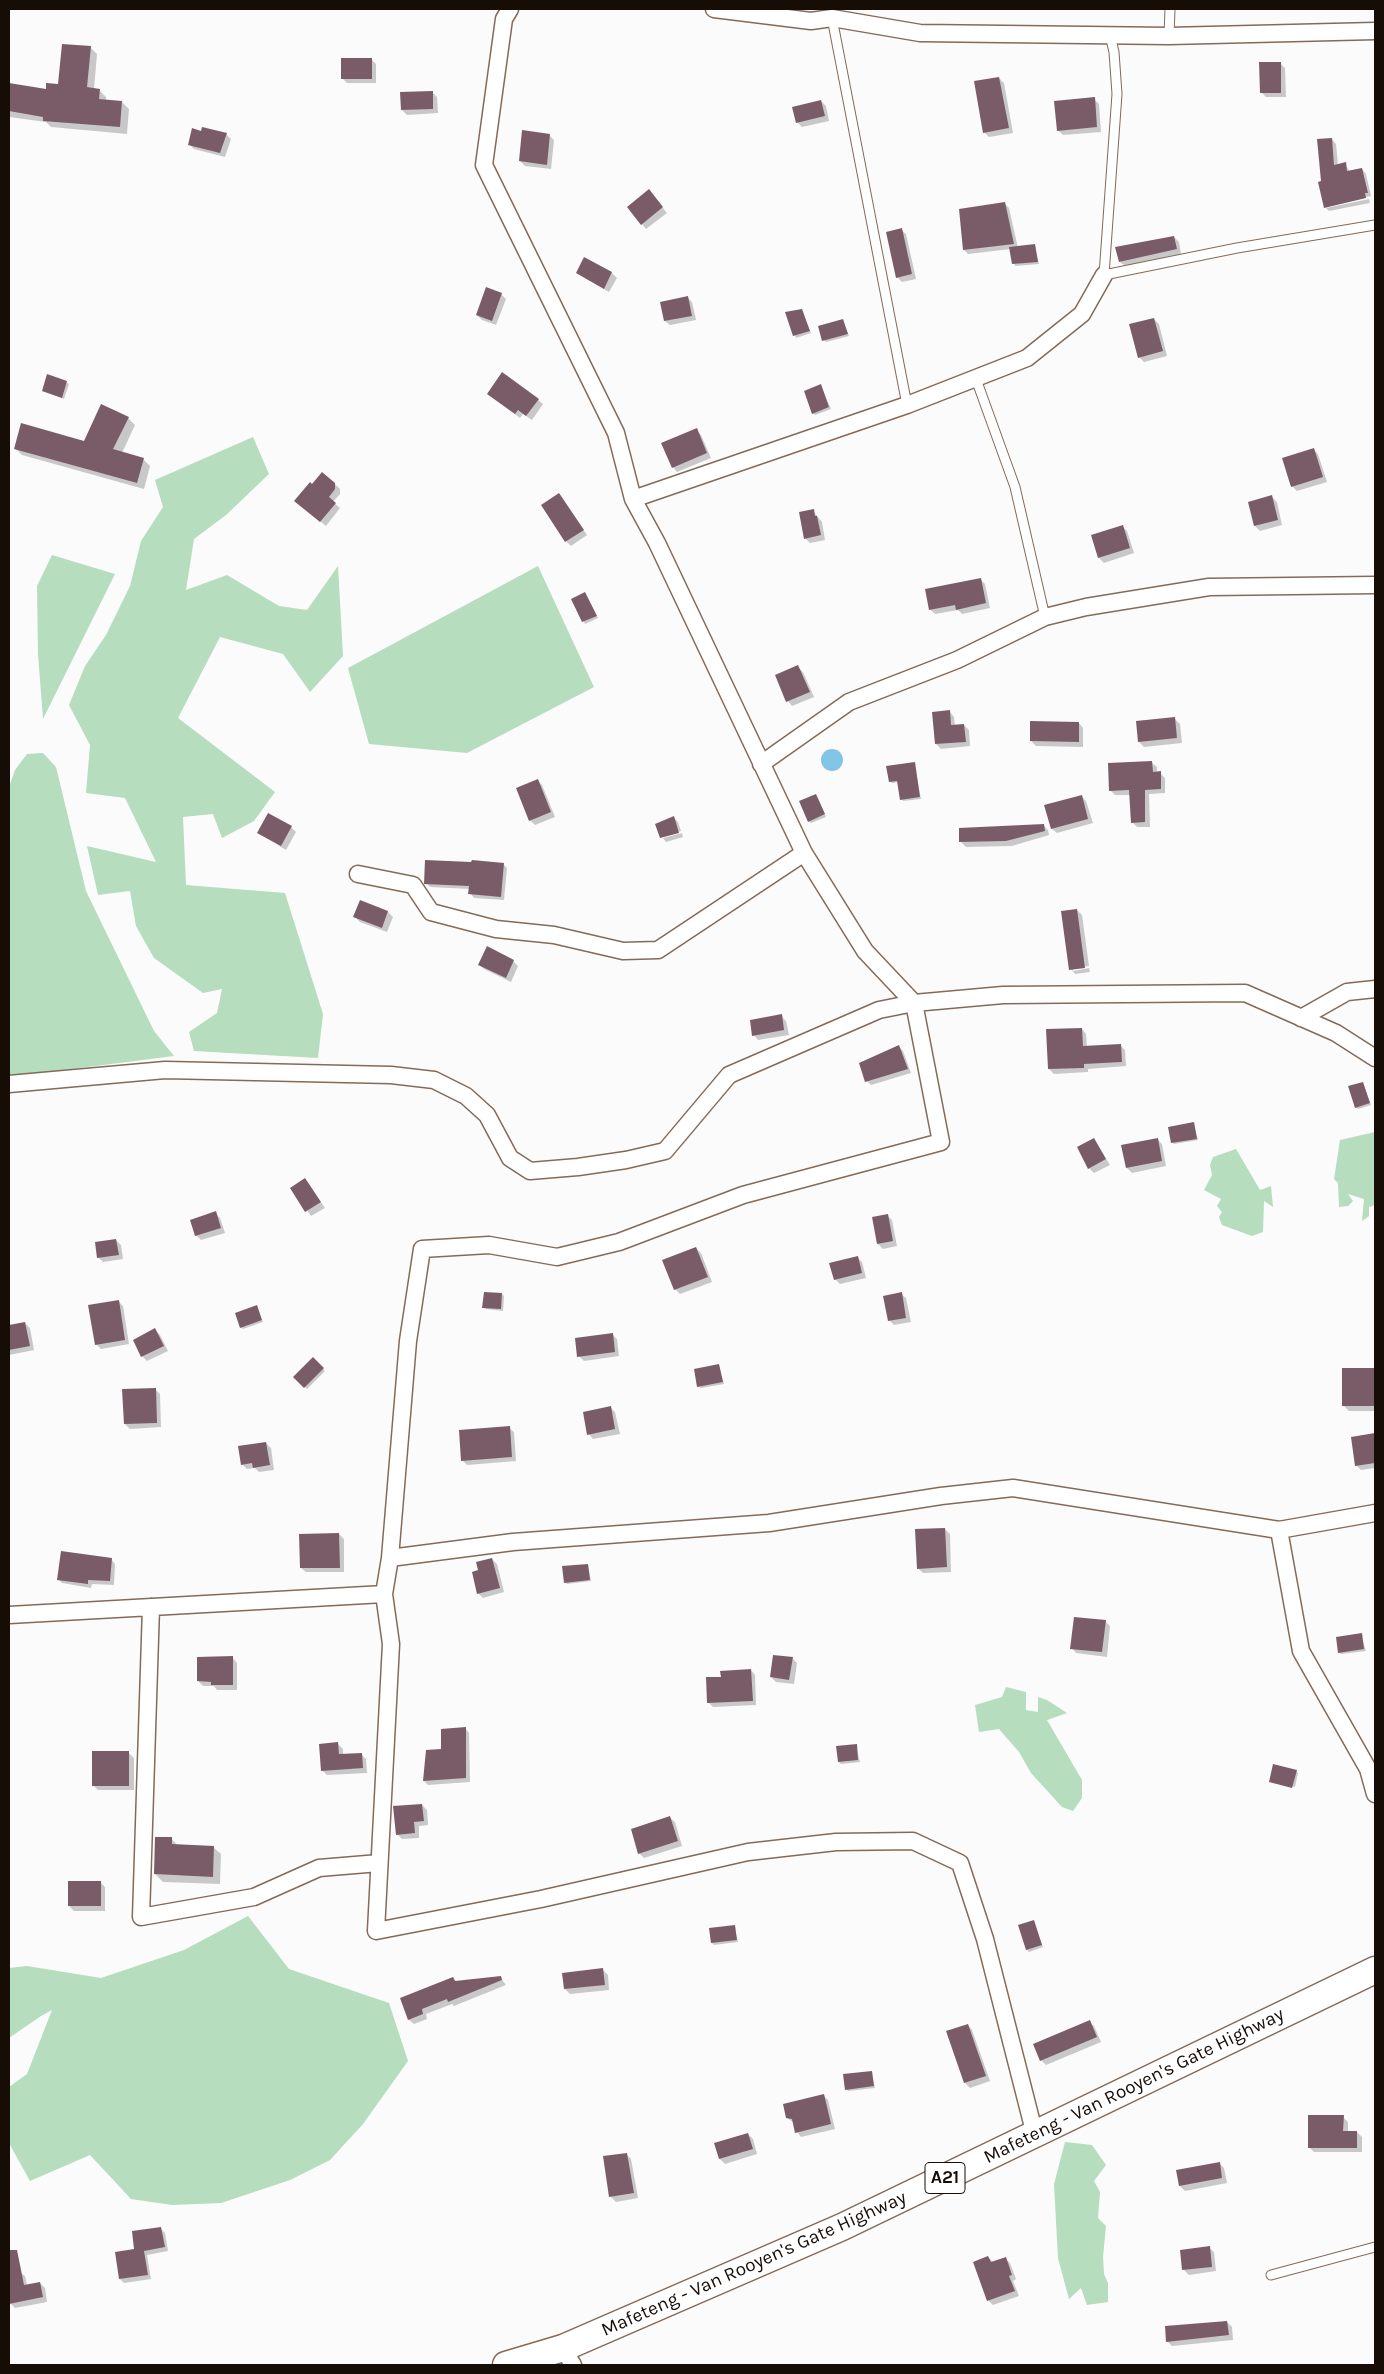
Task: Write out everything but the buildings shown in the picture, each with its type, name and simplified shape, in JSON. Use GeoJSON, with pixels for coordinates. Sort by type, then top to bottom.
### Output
{"type":"FeatureCollection","features":[{"type":"Feature","properties":{"kind":"main road","name":"Mafeteng - Van Rooyen's Gate Highway"},"geometry":{"type":"LineString","coordinates":[[506,2365],[568,2356],[1035,2135],[1375,1970]]}},
{"type":"Feature","properties":{"kind":"street"},"geometry":{"type":"LineString","coordinates":[[510,9],[504,19],[484,165],[616,432],[633,499],[657,543],[804,853],[865,951],[914,1003],[941,1142],[742,1195],[620,1242],[557,1257],[489,1245],[422,1249],[408,1341],[390,1558],[384,1594],[391,1644],[376,1931],[541,1899],[748,1852],[836,1842],[912,1841],[960,1863],[985,1939],[1035,2135]]}},
{"type":"Feature","properties":{"kind":"street"},"geometry":{"type":"LineString","coordinates":[[714,9],[811,21],[832,18],[920,33],[1169,36],[1375,31]]}},
{"type":"Feature","properties":{"kind":"street"},"geometry":{"type":"LineString","coordinates":[[633,499],[907,405],[1027,358],[1082,314],[1104,275]]}},
{"type":"Feature","properties":{"kind":"street"},"geometry":{"type":"LineString","coordinates":[[761,764],[849,702],[957,660],[1045,617],[1086,607],[1209,587],[1375,584]]}},
{"type":"Feature","properties":{"kind":"street"},"geometry":{"type":"LineString","coordinates":[[358,874],[413,885],[432,912],[496,929],[554,935],[623,951],[658,950],[804,853]]}},
{"type":"Feature","properties":{"kind":"street"},"geometry":{"type":"LineString","coordinates":[[1301,1018],[1347,992],[1375,989]]}},
{"type":"Feature","properties":{"kind":"street"},"geometry":{"type":"LineString","coordinates":[[12,1086],[82,1076],[165,1070],[391,1074],[434,1080],[466,1096],[488,1114],[510,1158],[530,1171],[626,1160],[665,1151],[729,1075],[879,1010],[914,1003],[1003,995],[1245,994],[1336,1033],[1375,1058]]}},
{"type":"Feature","properties":{"kind":"street"},"geometry":{"type":"LineString","coordinates":[[390,1558],[513,1542],[769,1523],[942,1496],[1013,1488],[1278,1530],[1375,1513]]}},
{"type":"Feature","properties":{"kind":"street"},"geometry":{"type":"LineString","coordinates":[[1278,1530],[1301,1652],[1368,1769],[1375,1794]]}},
{"type":"Feature","properties":{"kind":"street"},"geometry":{"type":"LineString","coordinates":[[9,1615],[384,1594]]}},
{"type":"Feature","properties":{"kind":"street"},"geometry":{"type":"LineString","coordinates":[[151,1607],[141,1917],[254,1897],[319,1868],[379,1863]]}},
{"type":"Feature","properties":{"kind":"lane"},"geometry":{"type":"LineString","coordinates":[[1169,36],[1170,9]]}},
{"type":"Feature","properties":{"kind":"lane"},"geometry":{"type":"LineString","coordinates":[[832,18],[907,405]]}},
{"type":"Feature","properties":{"kind":"lane"},"geometry":{"type":"LineString","coordinates":[[1110,35],[1114,52],[1117,94],[1104,275],[1238,248],[1375,225]]}},
{"type":"Feature","properties":{"kind":"lane"},"geometry":{"type":"LineString","coordinates":[[976,379],[1015,487],[1045,617]]}},
{"type":"Feature","properties":{"kind":"lane"},"geometry":{"type":"LineString","coordinates":[[1271,2276],[1375,2248]]}},
{"type":"Feature","properties":{"kind":"green space"},"geometry":{"type":"Polygon","coordinates":[[[253,437],[269,474],[226,515],[194,539],[186,590],[227,575],[279,606],[307,610],[338,566],[343,656],[310,692],[283,654],[220,637],[178,718],[275,792],[254,821],[222,838],[213,814],[183,817],[186,885],[285,893],[323,1014],[318,1058],[194,1051],[189,1032],[217,1013],[222,989],[203,993],[154,958],[136,926],[130,891],[98,895],[87,846],[156,862],[125,798],[86,793],[90,745],[69,705],[85,666],[106,635],[130,586],[141,541],[163,507],[155,480],[253,437]]]}},
{"type":"Feature","properties":{"kind":"green space"},"geometry":{"type":"Polygon","coordinates":[[[52,555],[115,574],[43,719],[38,654],[37,586],[52,555]]]}},
{"type":"Feature","properties":{"kind":"green space"},"geometry":{"type":"Polygon","coordinates":[[[538,566],[594,687],[467,753],[369,744],[348,668],[538,566]]]}},
{"type":"Feature","properties":{"kind":"green space"},"geometry":{"type":"Polygon","coordinates":[[[43,753],[56,767],[86,891],[154,1031],[174,1056],[9,1077],[9,787],[15,770],[27,754],[43,753]]]}},
{"type":"Feature","properties":{"kind":"green space"},"geometry":{"type":"Polygon","coordinates":[[[1375,1132],[1375,1205],[1369,1207],[1369,1216],[1362,1221],[1364,1199],[1348,1194],[1353,1201],[1348,1206],[1339,1207],[1338,1183],[1334,1179],[1340,1140],[1375,1132]]]}},
{"type":"Feature","properties":{"kind":"green space"},"geometry":{"type":"Polygon","coordinates":[[[1236,1149],[1260,1190],[1271,1186],[1273,1207],[1264,1201],[1263,1232],[1252,1236],[1222,1225],[1219,1217],[1222,1212],[1217,1206],[1221,1199],[1204,1190],[1212,1175],[1210,1165],[1213,1157],[1236,1149]]]}},
{"type":"Feature","properties":{"kind":"green space"},"geometry":{"type":"Polygon","coordinates":[[[1006,1687],[1026,1692],[1026,1710],[1038,1712],[1038,1697],[1047,1700],[1067,1713],[1047,1720],[1082,1780],[1082,1798],[1073,1811],[1062,1807],[1031,1773],[1019,1752],[999,1729],[979,1732],[975,1705],[1002,1697],[1006,1687]]]}},
{"type":"Feature","properties":{"kind":"green space"},"geometry":{"type":"Polygon","coordinates":[[[248,1916],[289,1969],[389,2003],[408,2061],[363,2124],[330,2160],[290,2180],[221,2203],[172,2205],[131,2199],[90,2155],[30,2181],[9,2143],[9,2087],[27,2074],[52,2010],[9,2038],[9,1968],[27,1966],[101,1978],[184,1950],[248,1916]]]}},
{"type":"Feature","properties":{"kind":"green space"},"geometry":{"type":"Polygon","coordinates":[[[1065,2142],[1092,2145],[1106,2165],[1094,2181],[1100,2192],[1098,2218],[1106,2226],[1103,2257],[1104,2274],[1108,2283],[1108,2302],[1087,2305],[1081,2288],[1069,2299],[1058,2258],[1054,2184],[1065,2142]]]}},
{"type":"Feature","properties":{"kind":"water"},"geometry":{"type":"Polygon","coordinates":[[[832,749],[840,752],[843,760],[840,768],[832,771],[824,768],[821,760],[824,752],[832,749]]]}}]}
